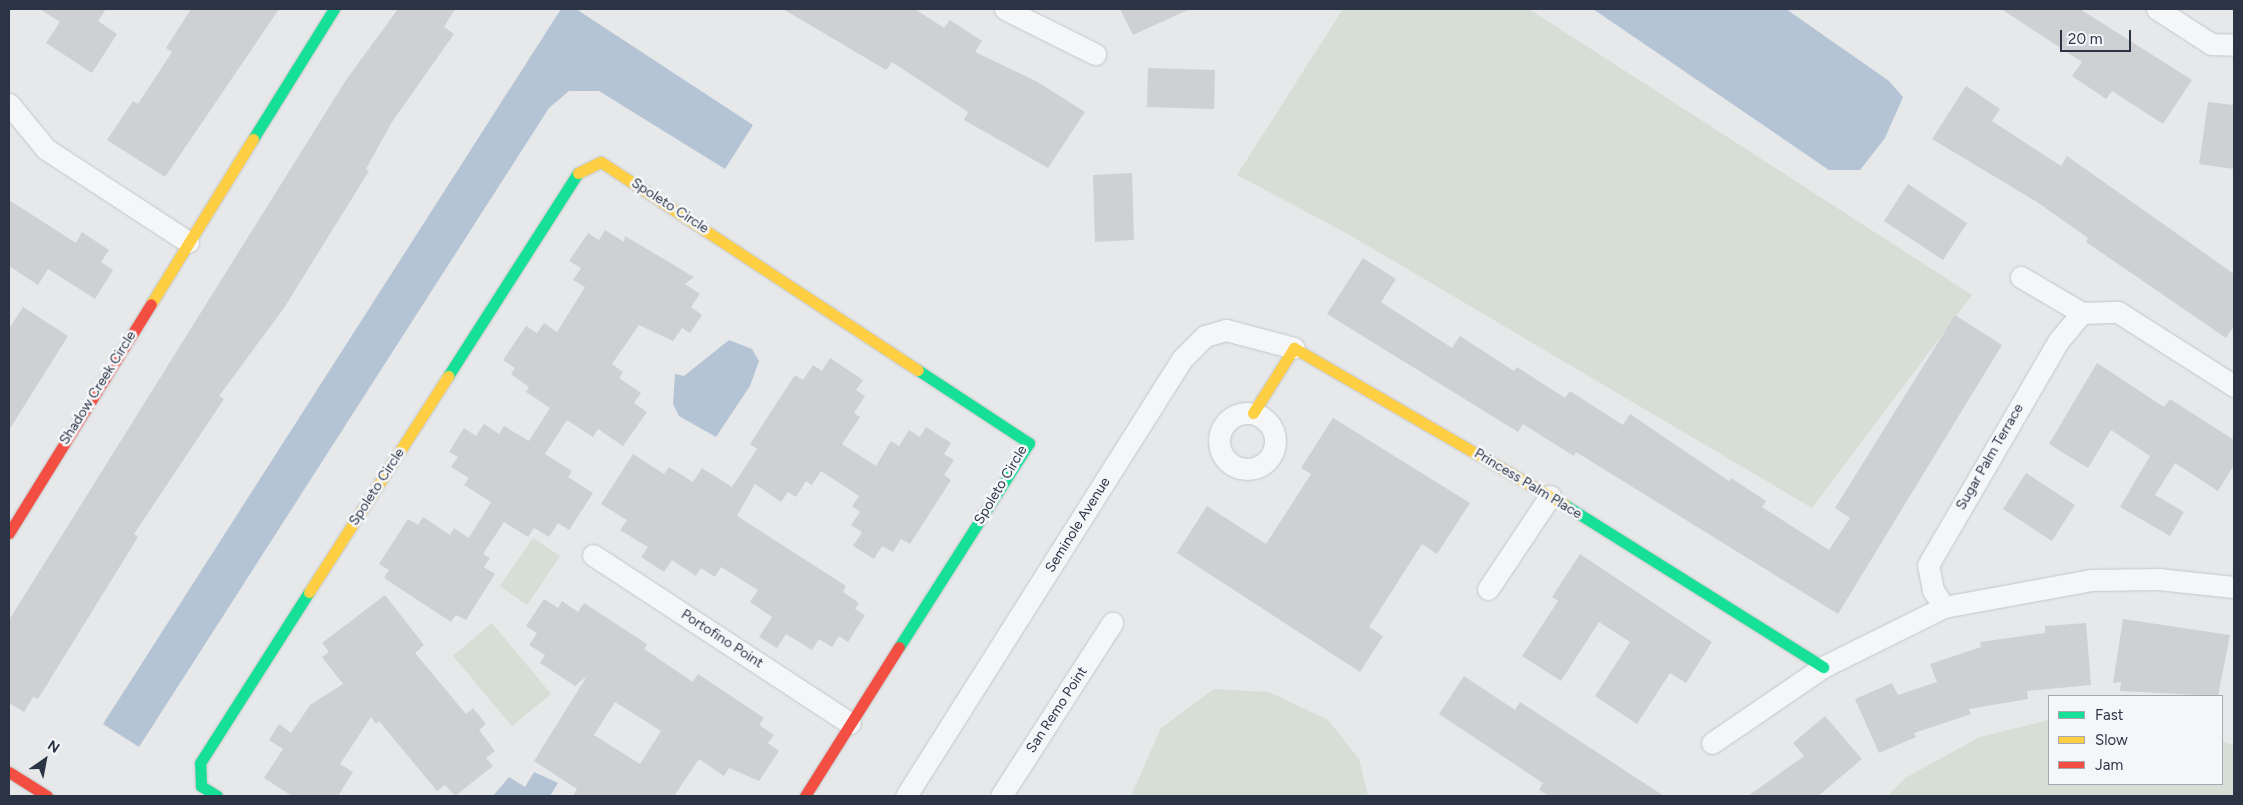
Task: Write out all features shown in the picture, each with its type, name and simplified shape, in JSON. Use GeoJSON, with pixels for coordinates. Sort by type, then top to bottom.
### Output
{"type":"FeatureCollection","features":[{"type":"Feature","properties":{"kind":"street","name":"Shadow Creek Circle"},"geometry":{"type":"LineString","coordinates":[[9,533],[334,9]]}},
{"type":"Feature","properties":{"kind":"street"},"geometry":{"type":"LineString","coordinates":[[1006,9],[1095,54]]}},
{"type":"Feature","properties":{"kind":"street"},"geometry":{"type":"LineString","coordinates":[[2157,9],[2211,44],[2234,45]]}},
{"type":"Feature","properties":{"kind":"street"},"geometry":{"type":"LineString","coordinates":[[9,104],[46,149],[188,242]]}},
{"type":"Feature","properties":{"kind":"street","name":"Spoleto Circle"},"geometry":{"type":"LineString","coordinates":[[217,796],[201,786],[200,763],[577,174],[601,162],[1029,443],[805,796]]}},
{"type":"Feature","properties":{"kind":"street"},"geometry":{"type":"LineString","coordinates":[[2021,276],[2082,313],[2118,312],[2234,386]]}},
{"type":"Feature","properties":{"kind":"street","name":"Sugar Palm Terrace"},"geometry":{"type":"LineString","coordinates":[[1944,607],[1934,590],[1928,565],[2059,340],[2082,313]]}},
{"type":"Feature","properties":{"kind":"street","name":"Seminole Avenue"},"geometry":{"type":"LineString","coordinates":[[906,796],[1182,359],[1205,336],[1226,330],[1294,348]]}},
{"type":"Feature","properties":{"kind":"street"},"geometry":{"type":"LineString","coordinates":[[1253,413],[1294,348]]}},
{"type":"Feature","properties":{"kind":"street","name":"Princess Palm Place"},"geometry":{"type":"LineString","coordinates":[[1294,348],[1550,496],[1823,667]]}},
{"type":"Feature","properties":{"kind":"street"},"geometry":{"type":"LineString","coordinates":[[1488,589],[1550,496]]}},
{"type":"Feature","properties":{"kind":"street","name":"Portofino Point"},"geometry":{"type":"LineString","coordinates":[[593,555],[850,723]]}},
{"type":"Feature","properties":{"kind":"street"},"geometry":{"type":"LineString","coordinates":[[1712,743],[1823,667],[1944,607],[2091,580],[2158,579],[2234,587]]}},
{"type":"Feature","properties":{"kind":"street","name":"San Remo Point"},"geometry":{"type":"LineString","coordinates":[[1001,796],[1112,623]]}},
{"type":"Feature","properties":{"kind":"street"},"geometry":{"type":"LineString","coordinates":[[9,772],[47,796]]}},
{"type":"Feature","properties":{"kind":"shaded area"},"geometry":{"type":"Polygon","coordinates":[[[1343,9],[1529,9],[1972,295],[1812,508],[1348,234],[1237,175],[1343,9]]]}},
{"type":"Feature","properties":{"kind":"shaded area"},"geometry":{"type":"Polygon","coordinates":[[[533,538],[560,556],[527,605],[500,586],[533,538]]]}},
{"type":"Feature","properties":{"kind":"shaded area"},"geometry":{"type":"Polygon","coordinates":[[[492,623],[551,694],[512,726],[453,656],[492,623]]]}},
{"type":"Feature","properties":{"kind":"shaded area"},"geometry":{"type":"Polygon","coordinates":[[[1214,689],[1269,692],[1328,720],[1359,759],[1368,796],[1131,796],[1161,728],[1214,689]]]}},
{"type":"Feature","properties":{"kind":"shaded area"},"geometry":{"type":"Polygon","coordinates":[[[2048,720],[2048,785],[2223,785],[2223,741],[2234,746],[2234,796],[1888,796],[1905,778],[1980,737],[2048,720]]]}},
{"type":"Feature","properties":{"kind":"water"},"geometry":{"type":"Polygon","coordinates":[[[561,9],[576,9],[753,125],[725,169],[599,91],[569,91],[549,108],[139,747],[103,724],[561,9]]]}},
{"type":"Feature","properties":{"kind":"water"},"geometry":{"type":"Polygon","coordinates":[[[1593,9],[1786,9],[1889,81],[1903,97],[1885,138],[1860,170],[1829,170],[1593,9]]]}},
{"type":"Feature","properties":{"kind":"water"},"geometry":{"type":"Polygon","coordinates":[[[729,340],[752,349],[759,361],[750,386],[716,437],[679,416],[673,404],[675,374],[684,376],[729,340]]]}},
{"type":"Feature","properties":{"kind":"water"},"geometry":{"type":"Polygon","coordinates":[[[534,772],[558,783],[550,796],[493,796],[509,777],[525,787],[534,772]]]}},
{"type":"Feature","properties":{"kind":"building"},"geometry":{"type":"Polygon","coordinates":[[[40,9],[106,9],[98,21],[117,34],[92,73],[46,43],[60,22],[40,9]]]}},
{"type":"Feature","properties":{"kind":"building"},"geometry":{"type":"Polygon","coordinates":[[[191,9],[279,9],[165,177],[107,140],[133,101],[138,104],[172,52],[166,48],[191,9]]]}},
{"type":"Feature","properties":{"kind":"building"},"geometry":{"type":"Polygon","coordinates":[[[398,9],[455,9],[444,27],[454,34],[392,122],[366,169],[369,171],[284,308],[219,396],[224,399],[134,534],[138,537],[38,699],[33,697],[24,712],[9,703],[9,620],[346,80],[398,9]]]}},
{"type":"Feature","properties":{"kind":"building"},"geometry":{"type":"Polygon","coordinates":[[[783,9],[915,9],[944,28],[950,20],[982,41],[975,52],[1036,81],[1085,112],[1048,168],[964,120],[968,112],[892,62],[886,70],[783,9]]]}},
{"type":"Feature","properties":{"kind":"building"},"geometry":{"type":"Polygon","coordinates":[[[1120,9],[1190,9],[1133,35],[1120,9]]]}},
{"type":"Feature","properties":{"kind":"building"},"geometry":{"type":"Polygon","coordinates":[[[2001,9],[2080,9],[2192,80],[2163,124],[2112,91],[2106,99],[2072,76],[2082,62],[2001,9]]]}},
{"type":"Feature","properties":{"kind":"building"},"geometry":{"type":"Polygon","coordinates":[[[1148,68],[1215,70],[1214,109],[1147,107],[1148,68]]]}},
{"type":"Feature","properties":{"kind":"building"},"geometry":{"type":"Polygon","coordinates":[[[1966,86],[2000,109],[1992,121],[2061,166],[2067,156],[2234,274],[2234,326],[2226,338],[2086,242],[2088,238],[2037,202],[1932,139],[1966,86]]]}},
{"type":"Feature","properties":{"kind":"building"},"geometry":{"type":"Polygon","coordinates":[[[2208,102],[2234,105],[2234,169],[2199,164],[2208,102]]]}},
{"type":"Feature","properties":{"kind":"building"},"geometry":{"type":"Polygon","coordinates":[[[1132,173],[1134,240],[1095,242],[1093,175],[1132,173]]]}},
{"type":"Feature","properties":{"kind":"building"},"geometry":{"type":"Polygon","coordinates":[[[1908,184],[1967,223],[1943,260],[1884,221],[1908,184]]]}},
{"type":"Feature","properties":{"kind":"building"},"geometry":{"type":"Polygon","coordinates":[[[9,200],[76,243],[82,232],[109,250],[101,262],[113,270],[95,299],[48,269],[38,285],[9,266],[9,200]]]}},
{"type":"Feature","properties":{"kind":"building"},"geometry":{"type":"Polygon","coordinates":[[[605,230],[624,242],[625,236],[694,277],[685,284],[700,294],[691,307],[702,315],[690,333],[682,328],[673,341],[639,325],[612,364],[623,372],[619,378],[641,393],[634,403],[647,412],[623,446],[598,429],[593,437],[567,420],[545,454],[572,471],[568,477],[593,493],[569,530],[558,523],[549,537],[534,528],[528,537],[504,522],[483,554],[490,558],[484,567],[495,574],[466,620],[456,615],[451,622],[384,578],[389,570],[379,564],[408,519],[418,525],[423,517],[450,535],[454,528],[469,538],[491,502],[464,485],[469,478],[451,467],[458,457],[449,452],[464,428],[476,436],[484,424],[499,434],[504,426],[529,441],[550,408],[526,392],[529,387],[511,374],[515,368],[503,360],[526,326],[537,333],[544,323],[557,332],[585,287],[573,280],[581,268],[569,261],[588,233],[599,240],[605,230]]]}},
{"type":"Feature","properties":{"kind":"building"},"geometry":{"type":"Polygon","coordinates":[[[1363,258],[1396,279],[1381,302],[1452,348],[1460,336],[1514,371],[1517,367],[1565,398],[1570,391],[1623,425],[1630,414],[1729,481],[1731,478],[1766,501],[1762,507],[1829,550],[1850,518],[1835,508],[1955,315],[2002,345],[1838,614],[1576,452],[1574,456],[1523,424],[1518,432],[1327,314],[1363,258]]]}},
{"type":"Feature","properties":{"kind":"building"},"geometry":{"type":"Polygon","coordinates":[[[23,307],[68,336],[9,430],[9,329],[23,307]]]}},
{"type":"Feature","properties":{"kind":"building"},"geometry":{"type":"Polygon","coordinates":[[[830,358],[863,380],[856,390],[865,396],[854,413],[860,417],[842,444],[876,466],[891,441],[899,446],[909,430],[920,437],[926,427],[951,443],[944,454],[954,460],[944,475],[951,480],[910,544],[901,539],[893,552],[882,546],[874,559],[853,546],[862,532],[851,525],[860,512],[852,506],[859,496],[821,471],[812,485],[806,481],[796,497],[788,492],[781,502],[755,484],[737,516],[846,586],[843,592],[859,603],[855,609],[865,615],[848,642],[839,636],[832,647],[819,639],[812,650],[786,634],[777,648],[759,637],[772,617],[750,602],[758,590],[721,567],[715,577],[701,568],[696,576],[672,560],[664,572],[641,557],[648,547],[620,530],[627,520],[601,504],[633,454],[664,474],[669,467],[693,482],[702,468],[732,487],[757,449],[750,444],[795,375],[803,380],[813,365],[822,371],[830,358]]]}},
{"type":"Feature","properties":{"kind":"building"},"geometry":{"type":"Polygon","coordinates":[[[2097,363],[2164,407],[2170,399],[2234,440],[2234,465],[2218,491],[2175,463],[2155,495],[2184,512],[2170,536],[2120,507],[2150,456],[2111,430],[2088,468],[2049,444],[2097,363]]]}},
{"type":"Feature","properties":{"kind":"building"},"geometry":{"type":"Polygon","coordinates":[[[1333,418],[1470,503],[1437,554],[1422,544],[1369,627],[1383,636],[1360,672],[1177,553],[1207,506],[1266,544],[1311,474],[1301,468],[1333,418]]]}},
{"type":"Feature","properties":{"kind":"building"},"geometry":{"type":"Polygon","coordinates":[[[2026,473],[2075,505],[2052,541],[2003,509],[2026,473]]]}},
{"type":"Feature","properties":{"kind":"building"},"geometry":{"type":"Polygon","coordinates":[[[1580,554],[1712,642],[1686,683],[1670,673],[1637,724],[1595,696],[1630,642],[1599,622],[1561,681],[1522,656],[1558,601],[1552,597],[1580,554]]]}},
{"type":"Feature","properties":{"kind":"building"},"geometry":{"type":"Polygon","coordinates":[[[385,595],[424,645],[415,653],[466,714],[473,708],[486,724],[479,730],[495,751],[486,758],[493,766],[455,796],[445,785],[437,791],[379,721],[376,724],[371,717],[340,764],[353,772],[338,796],[292,796],[264,778],[283,749],[269,740],[279,724],[291,733],[310,705],[343,684],[322,657],[329,652],[322,643],[385,595]]]}},
{"type":"Feature","properties":{"kind":"building"},"geometry":{"type":"Polygon","coordinates":[[[544,599],[558,608],[562,601],[578,612],[584,603],[647,644],[644,649],[693,682],[698,674],[764,718],[759,725],[774,735],[768,743],[779,751],[759,781],[729,768],[724,776],[699,759],[674,796],[573,796],[577,789],[534,761],[587,676],[575,686],[540,663],[545,655],[529,645],[537,633],[526,626],[544,599]],[[615,702],[594,735],[640,764],[661,731],[615,702]]]}},
{"type":"Feature","properties":{"kind":"building"},"geometry":{"type":"Polygon","coordinates":[[[2123,619],[2230,635],[2218,695],[2120,691],[2121,682],[2113,683],[2123,619]]]}},
{"type":"Feature","properties":{"kind":"building"},"geometry":{"type":"Polygon","coordinates":[[[2086,623],[2091,685],[2027,691],[2028,699],[1969,709],[1971,714],[1914,733],[1916,737],[1879,753],[1855,699],[1892,683],[1898,695],[1937,682],[1930,664],[1981,647],[1980,642],[2045,633],[2045,626],[2086,623]]]}},
{"type":"Feature","properties":{"kind":"building"},"geometry":{"type":"Polygon","coordinates":[[[1464,676],[1515,710],[1520,702],[1664,796],[1549,796],[1539,790],[1543,783],[1439,714],[1464,676]]]}},
{"type":"Feature","properties":{"kind":"building"},"geometry":{"type":"Polygon","coordinates":[[[1825,716],[1862,759],[1818,796],[1748,796],[1804,756],[1793,743],[1825,716]]]}},
{"type":"Feature","properties":{"kind":"traffic: fast"},"geometry":{"type":"LineString","coordinates":[[253,139],[334,9]]}},
{"type":"Feature","properties":{"kind":"traffic: fast"},"geometry":{"type":"LineString","coordinates":[[448,376],[578,173]]}},
{"type":"Feature","properties":{"kind":"traffic: fast"},"geometry":{"type":"LineString","coordinates":[[899,647],[1029,443],[918,370]]}},
{"type":"Feature","properties":{"kind":"traffic: fast"},"geometry":{"type":"LineString","coordinates":[[1565,505],[1823,667]]}},
{"type":"Feature","properties":{"kind":"traffic: fast"},"geometry":{"type":"LineString","coordinates":[[217,796],[201,786],[200,763],[309,592]]}},
{"type":"Feature","properties":{"kind":"traffic: slow"},"geometry":{"type":"LineString","coordinates":[[151,304],[253,139]]}},
{"type":"Feature","properties":{"kind":"traffic: slow"},"geometry":{"type":"LineString","coordinates":[[578,173],[601,162],[918,370]]}},
{"type":"Feature","properties":{"kind":"traffic: slow"},"geometry":{"type":"LineString","coordinates":[[1253,413],[1294,348],[1565,505]]}},
{"type":"Feature","properties":{"kind":"traffic: slow"},"geometry":{"type":"LineString","coordinates":[[309,592],[448,376]]}},
{"type":"Feature","properties":{"kind":"traffic: jam"},"geometry":{"type":"LineString","coordinates":[[9,533],[151,304]]}},
{"type":"Feature","properties":{"kind":"traffic: jam"},"geometry":{"type":"LineString","coordinates":[[805,796],[899,647]]}},
{"type":"Feature","properties":{"kind":"traffic: jam"},"geometry":{"type":"LineString","coordinates":[[9,772],[47,796]]}}]}
